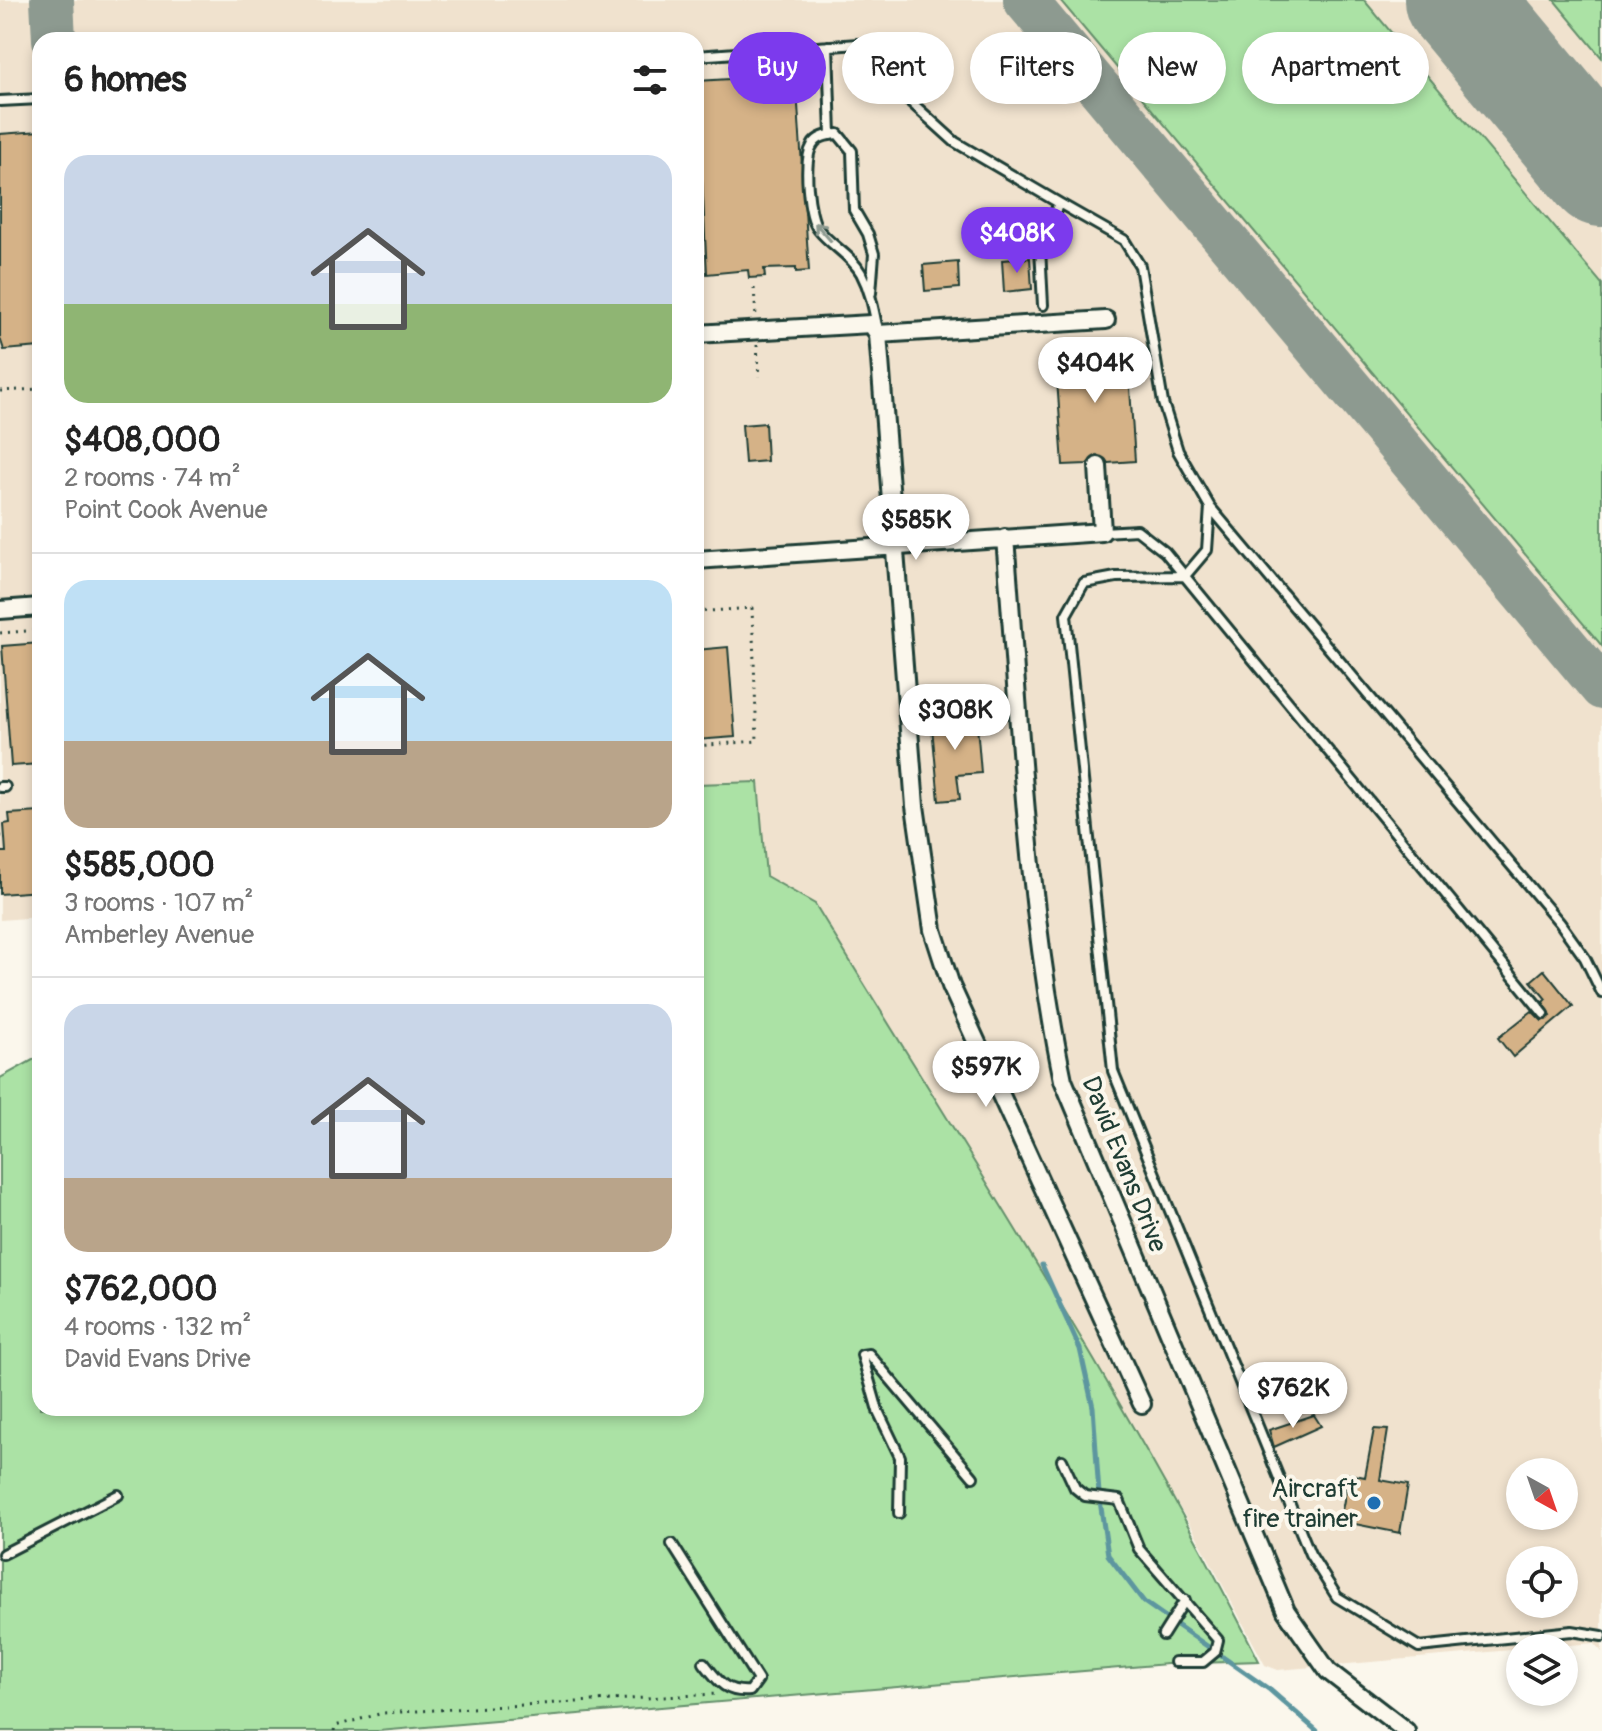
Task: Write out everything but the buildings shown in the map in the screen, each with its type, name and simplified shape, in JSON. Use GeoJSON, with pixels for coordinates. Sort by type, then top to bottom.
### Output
{"type":"FeatureCollection","features":[{"type":"Feature","properties":{"kind":"street"},"geometry":{"type":"LineString","coordinates":[[878,334],[1106,320]]}},
{"type":"Feature","properties":{"kind":"street"},"geometry":{"type":"LineString","coordinates":[[704,334],[871,324],[878,334],[915,793],[933,930],[951,986],[1142,1404]]}},
{"type":"Feature","properties":{"kind":"street"},"geometry":{"type":"LineString","coordinates":[[704,559],[1102,532],[1098,466]]}},
{"type":"Feature","properties":{"kind":"street","name":"David Evans Drive"},"geometry":{"type":"LineString","coordinates":[[1005,538],[1035,914],[1045,992],[1063,1080],[1286,1611],[1328,1671],[1406,1731]]}},
{"type":"Feature","properties":{"kind":"street"},"geometry":{"type":"LineString","coordinates":[[0,610],[32,608]]}},
{"type":"Feature","properties":{"kind":"lane"},"geometry":{"type":"LineString","coordinates":[[704,55],[858,44],[885,49],[902,94],[955,142],[1124,240],[1140,266],[1163,403],[1178,451],[1210,507],[1560,923],[1585,958],[1602,993]]}},
{"type":"Feature","properties":{"kind":"lane"},"geometry":{"type":"LineString","coordinates":[[828,46],[831,135]]}},
{"type":"Feature","properties":{"kind":"lane"},"geometry":{"type":"LineString","coordinates":[[0,101],[32,99]]}},
{"type":"Feature","properties":{"kind":"lane"},"geometry":{"type":"LineString","coordinates":[[871,293],[850,257],[817,228],[810,215],[807,157],[812,144],[831,135],[838,134],[852,151],[854,210],[868,234],[874,254],[871,293],[878,334]]}},
{"type":"Feature","properties":{"kind":"lane"},"geometry":{"type":"LineString","coordinates":[[1043,305],[1040,248],[1059,203]]}},
{"type":"Feature","properties":{"kind":"lane"},"geometry":{"type":"LineString","coordinates":[[1210,507],[1207,550],[1185,576],[1116,577],[1084,583],[1066,615],[1113,1071],[1310,1554],[1337,1597],[1419,1647],[1572,1631],[1602,1636]]}},
{"type":"Feature","properties":{"kind":"lane"},"geometry":{"type":"LineString","coordinates":[[1102,532],[1137,530],[1157,545],[1544,1014]]}},
{"type":"Feature","properties":{"kind":"lane"},"geometry":{"type":"LineString","coordinates":[[899,1513],[900,1457],[878,1411],[862,1355],[869,1354],[973,1477]]}},
{"type":"Feature","properties":{"kind":"lane"},"geometry":{"type":"LineString","coordinates":[[1062,1460],[1075,1488],[1094,1498],[1119,1500],[1139,1549],[1208,1625],[1218,1647],[1211,1657],[1203,1662],[1175,1662]]}},
{"type":"Feature","properties":{"kind":"lane"},"geometry":{"type":"LineString","coordinates":[[3,1554],[118,1495]]}},
{"type":"Feature","properties":{"kind":"lane"},"geometry":{"type":"LineString","coordinates":[[672,1544],[758,1680],[750,1691],[735,1692],[724,1688],[704,1663]]}},
{"type":"Feature","properties":{"kind":"lane"},"geometry":{"type":"LineString","coordinates":[[1165,1634],[1185,1600]]}},
{"type":"Feature","properties":{"kind":"path"},"geometry":{"type":"LineString","coordinates":[[0,391],[32,389]]}},
{"type":"Feature","properties":{"kind":"path"},"geometry":{"type":"LineString","coordinates":[[704,611],[752,608],[757,741],[704,745]]}},
{"type":"Feature","properties":{"kind":"path"},"geometry":{"type":"LineString","coordinates":[[0,633],[32,631]]}},
{"type":"Feature","properties":{"kind":"path"},"geometry":{"type":"LineString","coordinates":[[334,1731],[335,1726],[383,1713],[735,1692]]}},
{"type":"Feature","properties":{"kind":"shaded area"},"geometry":{"type":"Polygon","coordinates":[[[0,0],[1602,0],[1602,1652],[1594,1643],[1578,1644],[1578,1634],[1506,1634],[1506,1651],[1278,1670],[1265,1665],[1195,1533],[815,904],[766,876],[758,782],[704,784],[704,32],[32,32],[32,918],[0,920],[0,0]]]}},
{"type":"Feature","properties":{"kind":"green space"},"geometry":{"type":"Polygon","coordinates":[[[1060,0],[1364,0],[1391,32],[1242,32],[1242,104],[1429,104],[1429,78],[1602,284],[1602,646],[1147,104],[1226,104],[1226,32],[1118,32],[1118,69],[1102,50],[1102,32],[1087,32],[1060,0]]]}},
{"type":"Feature","properties":{"kind":"green space"},"geometry":{"type":"Polygon","coordinates":[[[1554,0],[1602,0],[1602,58],[1554,0]]]}},
{"type":"Feature","properties":{"kind":"green space"},"geometry":{"type":"Polygon","coordinates":[[[758,782],[766,876],[815,904],[1101,1372],[1209,1563],[1259,1661],[1167,1664],[379,1731],[0,1731],[0,1078],[32,1060],[32,1416],[704,1416],[704,784],[758,782]]]}},
{"type":"Feature","properties":{"kind":"waterway"},"geometry":{"type":"LineString","coordinates":[[1042,1265],[1080,1349],[1093,1407],[1099,1494],[1108,1555],[1144,1602],[1270,1690],[1317,1731]]}},
{"type":"Feature","properties":{"kind":"taxiway"},"geometry":{"type":"LineString","coordinates":[[52,0],[54,32]]}},
{"type":"Feature","properties":{"kind":"taxiway"},"geometry":{"type":"LineString","coordinates":[[1025,0],[1602,688]]}},
{"type":"Feature","properties":{"kind":"runway"},"geometry":{"type":"LineString","coordinates":[[1458,0],[1602,173]]}},
{"type":"Feature","properties":{"kind":"place","name":"Aircraft fire trainer"},"geometry":{"type":"Point","coordinates":[1374,1503]}}]}
